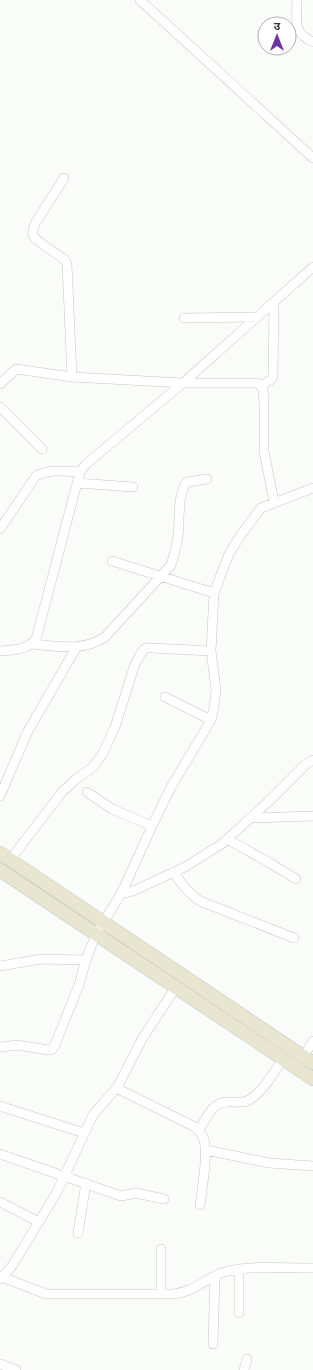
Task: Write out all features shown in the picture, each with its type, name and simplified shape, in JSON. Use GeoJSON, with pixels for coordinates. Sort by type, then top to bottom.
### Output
{"type":"FeatureCollection","features":[{"type":"Feature","properties":{"kind":"main road"},"geometry":{"type":"LineString","coordinates":[[5,856],[102,923],[309,1060]]}},
{"type":"Feature","properties":{"kind":"main road"},"geometry":{"type":"LineString","coordinates":[[0,870],[313,1079]]}},
{"type":"Feature","properties":{"kind":"street"},"geometry":{"type":"LineString","coordinates":[[140,0],[313,158]]}},
{"type":"Feature","properties":{"kind":"street"},"geometry":{"type":"LineString","coordinates":[[296,0],[298,32],[313,42]]}},
{"type":"Feature","properties":{"kind":"street"},"geometry":{"type":"LineString","coordinates":[[64,178],[36,222],[33,229],[33,234],[38,240],[65,260],[67,264],[72,377]]}},
{"type":"Feature","properties":{"kind":"street"},"geometry":{"type":"LineString","coordinates":[[32,644],[36,639],[80,472],[90,460],[183,383],[313,267]]}},
{"type":"Feature","properties":{"kind":"street"},"geometry":{"type":"LineString","coordinates":[[261,386],[272,379],[273,376],[274,302]]}},
{"type":"Feature","properties":{"kind":"street"},"geometry":{"type":"LineString","coordinates":[[184,318],[257,317]]}},
{"type":"Feature","properties":{"kind":"street"},"geometry":{"type":"LineString","coordinates":[[0,384],[16,369],[72,377],[183,383],[257,383],[261,386],[264,402],[264,451],[274,502]]}},
{"type":"Feature","properties":{"kind":"street"},"geometry":{"type":"LineString","coordinates":[[0,407],[42,450]]}},
{"type":"Feature","properties":{"kind":"street"},"geometry":{"type":"LineString","coordinates":[[0,529],[36,476],[51,471],[80,472]]}},
{"type":"Feature","properties":{"kind":"street"},"geometry":{"type":"LineString","coordinates":[[0,652],[32,644],[76,648],[98,642],[105,637],[170,565],[174,556],[184,486],[187,482],[207,479]]}},
{"type":"Feature","properties":{"kind":"street"},"geometry":{"type":"LineString","coordinates":[[77,483],[133,487]]}},
{"type":"Feature","properties":{"kind":"street"},"geometry":{"type":"LineString","coordinates":[[0,1047],[12,1044],[51,1050],[54,1047],[79,985],[86,960],[96,934],[121,894],[152,826],[172,787],[211,720],[216,690],[211,651],[214,593],[229,554],[240,536],[261,508],[313,488]]}},
{"type":"Feature","properties":{"kind":"street"},"geometry":{"type":"LineString","coordinates":[[112,561],[214,593]]}},
{"type":"Feature","properties":{"kind":"street"},"geometry":{"type":"LineString","coordinates":[[0,796],[28,731],[76,648]]}},
{"type":"Feature","properties":{"kind":"street"},"geometry":{"type":"LineString","coordinates":[[5,856],[62,792],[93,767],[102,755],[115,727],[135,664],[143,650],[146,648],[151,648],[211,651]]}},
{"type":"Feature","properties":{"kind":"street"},"geometry":{"type":"LineString","coordinates":[[165,697],[211,720]]}},
{"type":"Feature","properties":{"kind":"street"},"geometry":{"type":"LineString","coordinates":[[121,894],[133,891],[186,867],[227,839],[251,818],[306,764],[313,760]]}},
{"type":"Feature","properties":{"kind":"street"},"geometry":{"type":"LineString","coordinates":[[87,792],[112,809],[152,826]]}},
{"type":"Feature","properties":{"kind":"street"},"geometry":{"type":"LineString","coordinates":[[251,818],[313,816]]}},
{"type":"Feature","properties":{"kind":"street"},"geometry":{"type":"LineString","coordinates":[[227,839],[296,879]]}},
{"type":"Feature","properties":{"kind":"street"},"geometry":{"type":"LineString","coordinates":[[173,872],[186,889],[200,901],[294,938]]}},
{"type":"Feature","properties":{"kind":"street"},"geometry":{"type":"LineString","coordinates":[[0,966],[41,959],[86,960]]}},
{"type":"Feature","properties":{"kind":"street"},"geometry":{"type":"LineString","coordinates":[[176,987],[142,1039],[116,1088],[93,1115],[71,1160],[66,1176],[12,1266],[1,1278],[46,1294],[161,1294],[185,1293],[224,1272],[239,1269],[313,1268]]}},
{"type":"Feature","properties":{"kind":"street"},"geometry":{"type":"LineString","coordinates":[[309,1060],[313,1041]]}},
{"type":"Feature","properties":{"kind":"street"},"geometry":{"type":"LineString","coordinates":[[199,1130],[214,1106],[220,1103],[247,1101],[252,1098],[266,1084],[283,1059]]}},
{"type":"Feature","properties":{"kind":"street"},"geometry":{"type":"LineString","coordinates":[[116,1088],[199,1130],[203,1137],[206,1150],[200,1205]]}},
{"type":"Feature","properties":{"kind":"street"},"geometry":{"type":"LineString","coordinates":[[0,1106],[84,1133]]}},
{"type":"Feature","properties":{"kind":"street"},"geometry":{"type":"LineString","coordinates":[[206,1150],[269,1163],[313,1166]]}},
{"type":"Feature","properties":{"kind":"street"},"geometry":{"type":"LineString","coordinates":[[0,1154],[121,1196],[136,1192],[164,1200]]}},
{"type":"Feature","properties":{"kind":"street"},"geometry":{"type":"LineString","coordinates":[[78,1233],[86,1183]]}},
{"type":"Feature","properties":{"kind":"street"},"geometry":{"type":"LineString","coordinates":[[0,1202],[38,1222]]}},
{"type":"Feature","properties":{"kind":"street"},"geometry":{"type":"LineString","coordinates":[[161,1249],[161,1294]]}},
{"type":"Feature","properties":{"kind":"street"},"geometry":{"type":"LineString","coordinates":[[239,1269],[239,1313]]}},
{"type":"Feature","properties":{"kind":"street"},"geometry":{"type":"LineString","coordinates":[[213,1344],[215,1277]]}},
{"type":"Feature","properties":{"kind":"street"},"geometry":{"type":"LineString","coordinates":[[244,1370],[247,1359]]}},
{"type":"Feature","properties":{"kind":"street"},"geometry":{"type":"LineString","coordinates":[[0,1364],[16,1370]]}}]}
